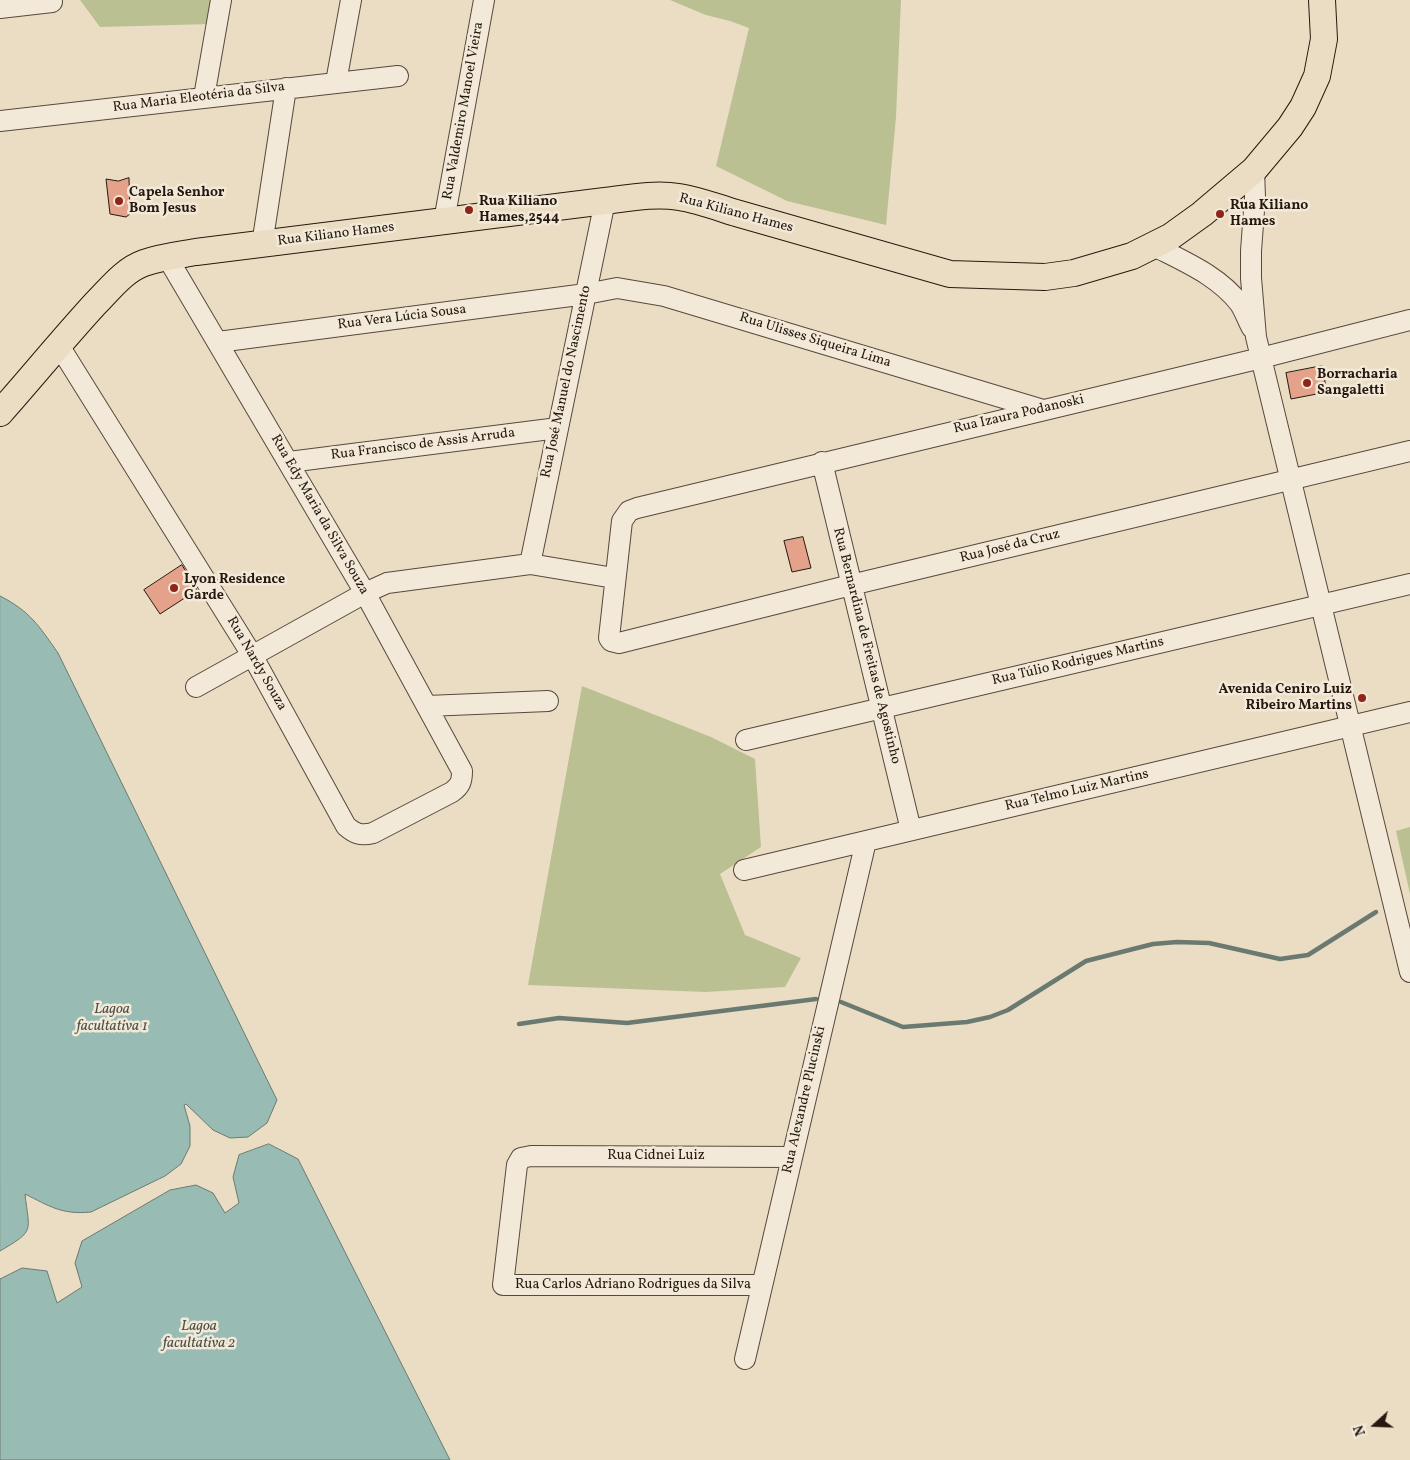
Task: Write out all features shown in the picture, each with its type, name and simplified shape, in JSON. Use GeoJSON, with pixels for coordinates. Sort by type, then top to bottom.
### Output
{"type":"FeatureCollection","features":[{"type":"Feature","properties":{"kind":"main road","name":"Rua Kiliano Hames"},"geometry":{"type":"LineString","coordinates":[[0,413],[58,344],[114,283],[125,274],[143,263],[167,257],[262,244],[605,201],[646,197],[678,197],[950,274],[1035,277],[1067,274],[1107,264],[1154,246],[1192,221],[1254,170],[1290,127],[1303,107],[1317,76],[1324,39],[1322,0]]}},
{"type":"Feature","properties":{"kind":"street"},"geometry":{"type":"LineString","coordinates":[[204,97],[221,0]]}},
{"type":"Feature","properties":{"kind":"street"},"geometry":{"type":"LineString","coordinates":[[336,82],[351,0]]}},
{"type":"Feature","properties":{"kind":"street","name":"Rua Valdemiro Manoel Vieira"},"geometry":{"type":"LineString","coordinates":[[444,222],[484,0]]}},
{"type":"Feature","properties":{"kind":"street"},"geometry":{"type":"LineString","coordinates":[[0,8],[52,2]]}},
{"type":"Feature","properties":{"kind":"street","name":"Rua Maria Eleotéria da Silva"},"geometry":{"type":"LineString","coordinates":[[0,121],[398,76]]}},
{"type":"Feature","properties":{"kind":"street"},"geometry":{"type":"LineString","coordinates":[[262,244],[286,88]]}},
{"type":"Feature","properties":{"kind":"street"},"geometry":{"type":"LineString","coordinates":[[1254,170],[1255,198],[1251,227],[1251,278],[1256,337],[1410,972]]}},
{"type":"Feature","properties":{"kind":"street","name":"Rua José Manuel do Nascimento"},"geometry":{"type":"LineString","coordinates":[[530,564],[605,201]]}},
{"type":"Feature","properties":{"kind":"street"},"geometry":{"type":"LineString","coordinates":[[1154,246],[1220,283],[1241,306],[1256,337]]}},
{"type":"Feature","properties":{"kind":"street","name":"Rua Edy Maria da Silva Souza"},"geometry":{"type":"LineString","coordinates":[[167,257],[365,593],[462,771],[462,779]]}},
{"type":"Feature","properties":{"kind":"street","name":"Rua Ulisses Siqueira Lima"},"geometry":{"type":"LineString","coordinates":[[586,294],[617,288],[664,296],[1042,410]]}},
{"type":"Feature","properties":{"kind":"street","name":"Rua Vera Lúcia Sousa"},"geometry":{"type":"LineString","coordinates":[[218,342],[586,294]]}},
{"type":"Feature","properties":{"kind":"street","name":"Rua Izaura Podanoski"},"geometry":{"type":"LineString","coordinates":[[614,578],[622,522],[628,512],[637,508],[1261,358],[1410,320]]}},
{"type":"Feature","properties":{"kind":"street","name":"Rua Nardy Souza"},"geometry":{"type":"LineString","coordinates":[[58,344],[252,655],[346,826],[354,834],[364,835],[373,833],[452,792],[460,786],[462,779]]}},
{"type":"Feature","properties":{"kind":"street","name":"Rua Francisco de Assis Arruda"},"geometry":{"type":"LineString","coordinates":[[289,462],[558,428]]}},
{"type":"Feature","properties":{"kind":"street","name":"Rua José da Cruz"},"geometry":{"type":"LineString","coordinates":[[614,578],[609,638],[611,642],[619,643],[851,585],[1410,452]]}},
{"type":"Feature","properties":{"kind":"street","name":"Rua Bernardina de Freitas de Agostinho"},"geometry":{"type":"LineString","coordinates":[[822,462],[911,830]]}},
{"type":"Feature","properties":{"kind":"street"},"geometry":{"type":"LineString","coordinates":[[196,687],[365,593],[387,583],[530,564],[614,578]]}},
{"type":"Feature","properties":{"kind":"street","name":"Rua Túlio Rodrigues Martins"},"geometry":{"type":"LineString","coordinates":[[746,740],[1410,584]]}},
{"type":"Feature","properties":{"kind":"street"},"geometry":{"type":"LineString","coordinates":[[427,706],[548,701]]}},
{"type":"Feature","properties":{"kind":"street","name":"Rua Telmo Luiz Martins"},"geometry":{"type":"LineString","coordinates":[[744,870],[1410,712]]}},
{"type":"Feature","properties":{"kind":"street","name":"Rua Alexandre Plucinski"},"geometry":{"type":"LineString","coordinates":[[745,1359],[866,841]]}},
{"type":"Feature","properties":{"kind":"street","name":"Rua Cidnei Luiz"},"geometry":{"type":"LineString","coordinates":[[504,1285],[517,1165],[521,1158],[532,1156],[792,1156]]}},
{"type":"Feature","properties":{"kind":"street","name":"Rua Carlos Adriano Rodrigues da Silva"},"geometry":{"type":"LineString","coordinates":[[504,1285],[762,1286]]}},
{"type":"Feature","properties":{"kind":"green space"},"geometry":{"type":"Polygon","coordinates":[[[80,0],[215,0],[211,24],[100,27],[80,0]]]}},
{"type":"Feature","properties":{"kind":"green space"},"geometry":{"type":"Polygon","coordinates":[[[670,0],[901,0],[896,117],[886,225],[787,201],[716,166],[749,28],[706,15],[670,0]]]}},
{"type":"Feature","properties":{"kind":"green space"},"geometry":{"type":"Polygon","coordinates":[[[582,686],[711,737],[755,759],[761,847],[720,874],[745,935],[801,958],[785,987],[706,992],[528,985],[582,686]]]}},
{"type":"Feature","properties":{"kind":"green space"},"geometry":{"type":"Polygon","coordinates":[[[1410,827],[1410,894],[1396,831],[1410,827]]]}},
{"type":"Feature","properties":{"kind":"water","name":"Lagoa facultativa 1"},"geometry":{"type":"Polygon","coordinates":[[[0,596],[27,614],[58,653],[277,1100],[267,1123],[248,1137],[230,1138],[213,1130],[186,1104],[184,1105],[190,1126],[190,1146],[181,1164],[165,1176],[91,1212],[64,1211],[25,1194],[28,1229],[20,1239],[0,1251],[0,596]]]}},
{"type":"Feature","properties":{"kind":"water","name":"Lagoa facultativa 2"},"geometry":{"type":"Polygon","coordinates":[[[269,1144],[298,1159],[450,1460],[0,1460],[0,1279],[22,1268],[47,1271],[57,1303],[82,1287],[75,1263],[82,1241],[170,1190],[196,1185],[213,1193],[225,1213],[239,1203],[233,1177],[239,1155],[269,1144]]]}},
{"type":"Feature","properties":{"kind":"building","name":"Capela Senhor Bom Jesus"},"geometry":{"type":"Polygon","coordinates":[[[129,178],[130,214],[126,217],[110,214],[106,179],[118,181],[129,178]]]}},
{"type":"Feature","properties":{"kind":"building","name":"Borracharia Sangaletti"},"geometry":{"type":"Polygon","coordinates":[[[1322,366],[1327,392],[1291,399],[1286,373],[1322,366]]]}},
{"type":"Feature","properties":{"kind":"building"},"geometry":{"type":"Polygon","coordinates":[[[803,537],[811,568],[792,572],[784,541],[803,537]]]}},
{"type":"Feature","properties":{"kind":"building","name":"Lyon Residence Garde"},"geometry":{"type":"Polygon","coordinates":[[[182,565],[197,590],[160,614],[144,590],[182,565]]]}},
{"type":"Feature","properties":{"kind":"waterway"},"geometry":{"type":"LineString","coordinates":[[841,1002],[903,1027],[967,1022],[990,1017],[1008,1010],[1086,961],[1153,944],[1177,942],[1209,943],[1280,959],[1308,955],[1376,912]]}},
{"type":"Feature","properties":{"kind":"waterway"},"geometry":{"type":"LineString","coordinates":[[519,1024],[559,1018],[627,1023],[816,999]]}},
{"type":"Feature","properties":{"kind":"place","name":"Capela Senhor Bom Jesus"},"geometry":{"type":"Point","coordinates":[119,201]}},
{"type":"Feature","properties":{"kind":"place","name":"Rua Kiliano Hames,2544"},"geometry":{"type":"Point","coordinates":[469,210]}},
{"type":"Feature","properties":{"kind":"place","name":"Rua Kiliano Hames"},"geometry":{"type":"Point","coordinates":[1220,214]}},
{"type":"Feature","properties":{"kind":"place","name":"Borracharia Sangaletti"},"geometry":{"type":"Point","coordinates":[1307,383]}},
{"type":"Feature","properties":{"kind":"place","name":"Lyon Residence Garde"},"geometry":{"type":"Point","coordinates":[174,588]}},
{"type":"Feature","properties":{"kind":"place","name":"Avenida Ceniro Luiz Ribeiro Martins"},"geometry":{"type":"Point","coordinates":[1362,698]}}]}
